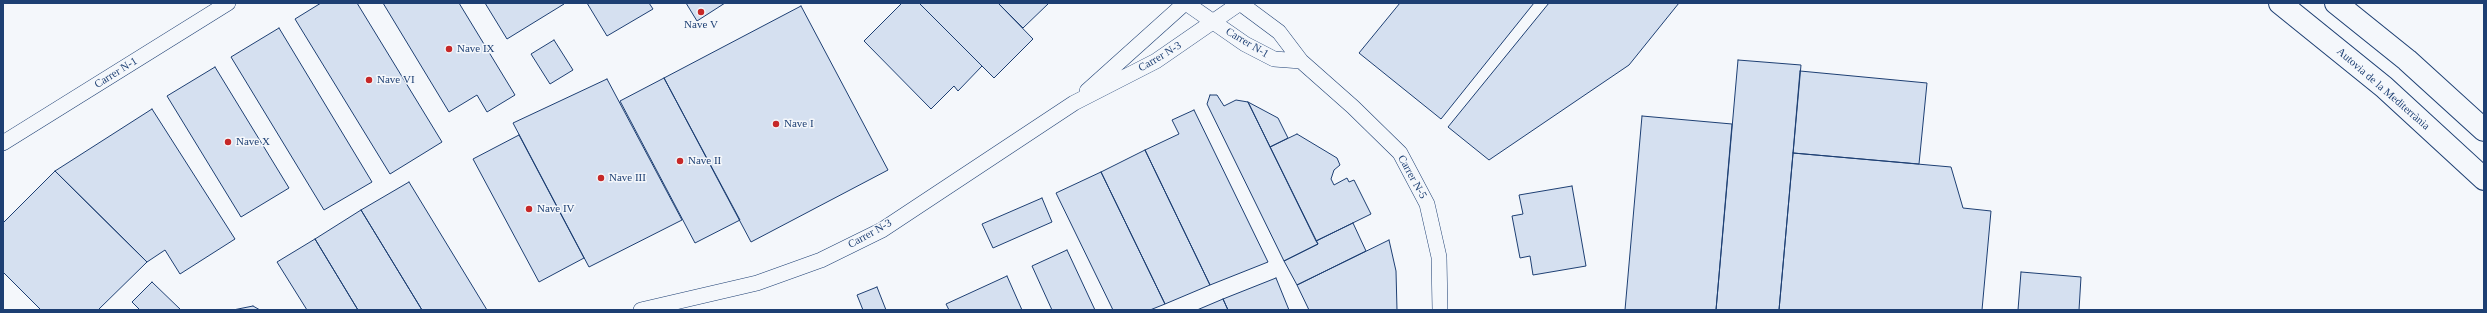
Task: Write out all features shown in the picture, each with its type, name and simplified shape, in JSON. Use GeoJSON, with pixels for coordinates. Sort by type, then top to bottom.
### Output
{"type":"FeatureCollection","features":[{"type":"Feature","properties":{"kind":"highway","name":"Autovia de la Mediterrània"},"geometry":{"type":"LineString","coordinates":[[2280,3],[2384,87],[2484,179]]}},
{"type":"Feature","properties":{"kind":"highway"},"geometry":{"type":"LineString","coordinates":[[2336,3],[2406,60],[2484,130]]}},
{"type":"Feature","properties":{"kind":"street","name":"Carrer N-1"},"geometry":{"type":"LineString","coordinates":[[3,143],[228,3]]}},
{"type":"Feature","properties":{"kind":"street","name":"Carrer N-1"},"geometry":{"type":"LineString","coordinates":[[1186,3],[1245,44],[1274,59],[1301,61]]}},
{"type":"Feature","properties":{"kind":"street","name":"Carrer N-3"},"geometry":{"type":"LineString","coordinates":[[1074,103],[1186,3]]}},
{"type":"Feature","properties":{"kind":"street","name":"Carrer N-3"},"geometry":{"type":"LineString","coordinates":[[641,310],[757,283],[821,260],[882,230],[1074,103],[1156,61],[1240,3]]}},
{"type":"Feature","properties":{"kind":"street"},"geometry":{"type":"LineString","coordinates":[[1240,3],[1279,32],[1301,61]]}},
{"type":"Feature","properties":{"kind":"street","name":"Carrer N-5"},"geometry":{"type":"LineString","coordinates":[[1301,61],[1354,107],[1400,153],[1427,204],[1439,257],[1440,310]]}},
{"type":"Feature","properties":{"kind":"building","name":"Nave VI"},"geometry":{"type":"Polygon","coordinates":[[[321,3],[357,3],[442,142],[390,174],[295,19],[321,3]]]}},
{"type":"Feature","properties":{"kind":"building","name":"Nave IX"},"geometry":{"type":"Polygon","coordinates":[[[383,3],[459,3],[515,95],[487,112],[477,95],[449,112],[383,3]]]}},
{"type":"Feature","properties":{"kind":"building"},"geometry":{"type":"Polygon","coordinates":[[[485,3],[563,3],[564,4],[507,39],[485,3]]]}},
{"type":"Feature","properties":{"kind":"building"},"geometry":{"type":"Polygon","coordinates":[[[587,3],[649,3],[653,9],[607,36],[587,3]]]}},
{"type":"Feature","properties":{"kind":"building","name":"Nave V"},"geometry":{"type":"Polygon","coordinates":[[[686,3],[725,3],[697,21],[686,3]]]}},
{"type":"Feature","properties":{"kind":"building"},"geometry":{"type":"Polygon","coordinates":[[[902,3],[919,3],[982,66],[958,91],[954,86],[931,109],[864,41],[902,3]]]}},
{"type":"Feature","properties":{"kind":"building"},"geometry":{"type":"Polygon","coordinates":[[[919,3],[998,3],[1033,39],[994,78],[919,3]]]}},
{"type":"Feature","properties":{"kind":"building"},"geometry":{"type":"Polygon","coordinates":[[[998,3],[1049,3],[1023,28],[998,3]]]}},
{"type":"Feature","properties":{"kind":"building"},"geometry":{"type":"Polygon","coordinates":[[[1400,3],[1534,3],[1441,119],[1359,53],[1400,3]]]}},
{"type":"Feature","properties":{"kind":"building"},"geometry":{"type":"Polygon","coordinates":[[[1549,3],[1679,3],[1629,65],[1489,160],[1448,127],[1549,3]]]}},
{"type":"Feature","properties":{"kind":"building","name":"Nave I"},"geometry":{"type":"Polygon","coordinates":[[[801,6],[888,170],[751,242],[664,78],[801,6]]]}},
{"type":"Feature","properties":{"kind":"building"},"geometry":{"type":"Polygon","coordinates":[[[279,28],[372,182],[324,210],[231,57],[279,28]]]}},
{"type":"Feature","properties":{"kind":"building"},"geometry":{"type":"Polygon","coordinates":[[[554,40],[573,70],[550,84],[531,54],[554,40]]]}},
{"type":"Feature","properties":{"kind":"building"},"geometry":{"type":"Polygon","coordinates":[[[1738,60],[1801,65],[1779,310],[1716,310],[1738,60]]]}},
{"type":"Feature","properties":{"kind":"building","name":"Nave X"},"geometry":{"type":"Polygon","coordinates":[[[215,67],[289,188],[241,217],[167,96],[215,67]]]}},
{"type":"Feature","properties":{"kind":"building"},"geometry":{"type":"Polygon","coordinates":[[[1800,71],[1927,83],[1919,164],[1793,153],[1800,71]]]}},
{"type":"Feature","properties":{"kind":"building","name":"Nave II"},"geometry":{"type":"Polygon","coordinates":[[[664,78],[740,220],[695,243],[620,101],[664,78]]]}},
{"type":"Feature","properties":{"kind":"building","name":"Nave III"},"geometry":{"type":"Polygon","coordinates":[[[607,79],[682,220],[589,267],[513,123],[607,79]]]}},
{"type":"Feature","properties":{"kind":"building"},"geometry":{"type":"Polygon","coordinates":[[[1210,95],[1217,95],[1224,106],[1236,100],[1248,102],[1318,244],[1284,261],[1207,104],[1210,95]]]}},
{"type":"Feature","properties":{"kind":"building"},"geometry":{"type":"Polygon","coordinates":[[[1248,102],[1278,118],[1288,138],[1270,147],[1248,102]]]}},
{"type":"Feature","properties":{"kind":"building"},"geometry":{"type":"Polygon","coordinates":[[[152,109],[235,239],[180,274],[165,250],[147,262],[55,171],[152,109]]]}},
{"type":"Feature","properties":{"kind":"building"},"geometry":{"type":"Polygon","coordinates":[[[1194,110],[1268,262],[1210,285],[1145,150],[1179,134],[1172,120],[1194,110]]]}},
{"type":"Feature","properties":{"kind":"building"},"geometry":{"type":"Polygon","coordinates":[[[1642,116],[1732,124],[1716,310],[1625,310],[1642,116]]]}},
{"type":"Feature","properties":{"kind":"building"},"geometry":{"type":"Polygon","coordinates":[[[1297,134],[1337,158],[1340,165],[1334,170],[1331,179],[1334,185],[1347,178],[1349,182],[1354,180],[1371,214],[1316,241],[1270,147],[1297,134]]]}},
{"type":"Feature","properties":{"kind":"building","name":"Nave IV"},"geometry":{"type":"Polygon","coordinates":[[[519,135],[584,258],[539,282],[473,159],[519,135]]]}},
{"type":"Feature","properties":{"kind":"building"},"geometry":{"type":"Polygon","coordinates":[[[1145,150],[1210,285],[1165,304],[1101,172],[1145,150]]]}},
{"type":"Feature","properties":{"kind":"building"},"geometry":{"type":"Polygon","coordinates":[[[1793,153],[1951,167],[1963,208],[1991,211],[1982,310],[1779,310],[1793,153]]]}},
{"type":"Feature","properties":{"kind":"building"},"geometry":{"type":"Polygon","coordinates":[[[55,171],[147,262],[98,310],[41,310],[3,272],[3,223],[55,171]]]}},
{"type":"Feature","properties":{"kind":"building"},"geometry":{"type":"Polygon","coordinates":[[[1101,172],[1165,304],[1150,310],[1113,310],[1056,193],[1101,172]]]}},
{"type":"Feature","properties":{"kind":"building"},"geometry":{"type":"Polygon","coordinates":[[[409,182],[487,310],[422,310],[361,210],[409,182]]]}},
{"type":"Feature","properties":{"kind":"building"},"geometry":{"type":"Polygon","coordinates":[[[1572,186],[1586,266],[1533,275],[1530,256],[1520,258],[1512,216],[1523,214],[1519,195],[1572,186]]]}},
{"type":"Feature","properties":{"kind":"building"},"geometry":{"type":"Polygon","coordinates":[[[1042,198],[1052,222],[993,248],[982,224],[1042,198]]]}},
{"type":"Feature","properties":{"kind":"building"},"geometry":{"type":"Polygon","coordinates":[[[361,210],[422,310],[358,310],[315,239],[361,210]]]}},
{"type":"Feature","properties":{"kind":"building"},"geometry":{"type":"Polygon","coordinates":[[[1353,223],[1366,251],[1297,285],[1284,261],[1318,244],[1316,241],[1353,223]]]}},
{"type":"Feature","properties":{"kind":"building"},"geometry":{"type":"Polygon","coordinates":[[[315,239],[358,310],[307,310],[277,262],[315,239]]]}},
{"type":"Feature","properties":{"kind":"building"},"geometry":{"type":"Polygon","coordinates":[[[1389,240],[1396,271],[1397,310],[1309,310],[1297,285],[1389,240]]]}},
{"type":"Feature","properties":{"kind":"building"},"geometry":{"type":"Polygon","coordinates":[[[1067,250],[1095,310],[1052,310],[1032,266],[1067,250]]]}},
{"type":"Feature","properties":{"kind":"building"},"geometry":{"type":"Polygon","coordinates":[[[2021,272],[2081,277],[2079,310],[2018,310],[2021,272]]]}},
{"type":"Feature","properties":{"kind":"building"},"geometry":{"type":"Polygon","coordinates":[[[1007,276],[1022,310],[949,310],[946,304],[1007,276]]]}},
{"type":"Feature","properties":{"kind":"building"},"geometry":{"type":"Polygon","coordinates":[[[1276,278],[1289,310],[1228,310],[1223,299],[1276,278]]]}},
{"type":"Feature","properties":{"kind":"building"},"geometry":{"type":"Polygon","coordinates":[[[152,282],[181,310],[140,310],[132,302],[152,282]]]}},
{"type":"Feature","properties":{"kind":"building"},"geometry":{"type":"Polygon","coordinates":[[[877,287],[886,310],[863,310],[857,295],[877,287]]]}},
{"type":"Feature","properties":{"kind":"building"},"geometry":{"type":"Polygon","coordinates":[[[1223,299],[1228,310],[1197,310],[1223,299]]]}},
{"type":"Feature","properties":{"kind":"building"},"geometry":{"type":"Polygon","coordinates":[[[253,306],[260,310],[233,310],[253,306]]]}},
{"type":"Feature","properties":{"kind":"place","name":"Nave V"},"geometry":{"type":"Point","coordinates":[701,12]}},
{"type":"Feature","properties":{"kind":"place","name":"Nave IX"},"geometry":{"type":"Point","coordinates":[449,49]}},
{"type":"Feature","properties":{"kind":"place","name":"Nave VI"},"geometry":{"type":"Point","coordinates":[369,80]}},
{"type":"Feature","properties":{"kind":"place","name":"Nave I"},"geometry":{"type":"Point","coordinates":[776,124]}},
{"type":"Feature","properties":{"kind":"place","name":"Nave X"},"geometry":{"type":"Point","coordinates":[228,142]}},
{"type":"Feature","properties":{"kind":"place","name":"Nave II"},"geometry":{"type":"Point","coordinates":[680,161]}},
{"type":"Feature","properties":{"kind":"place","name":"Nave III"},"geometry":{"type":"Point","coordinates":[601,178]}},
{"type":"Feature","properties":{"kind":"place","name":"Nave IV"},"geometry":{"type":"Point","coordinates":[529,209]}}]}
